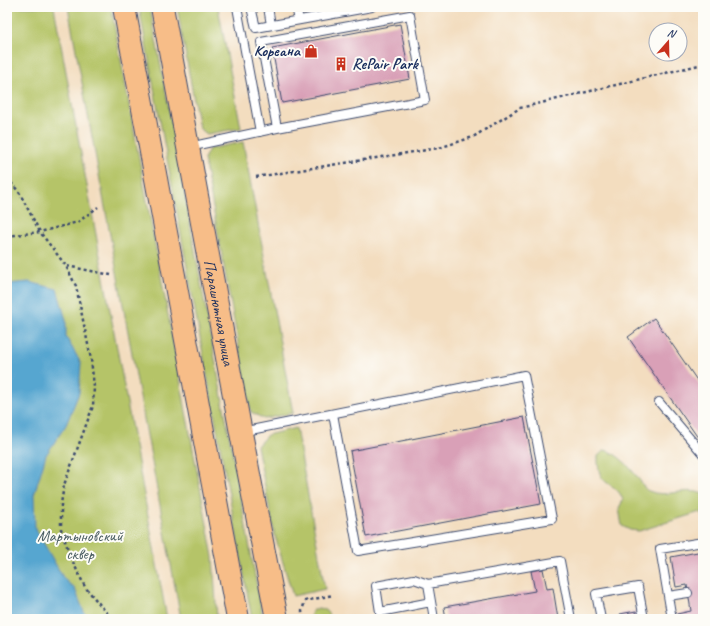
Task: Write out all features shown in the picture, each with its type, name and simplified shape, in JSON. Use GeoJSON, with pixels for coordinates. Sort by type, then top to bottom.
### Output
{"type":"FeatureCollection","features":[{"type":"Feature","properties":{"kind":"main road"},"geometry":{"type":"LineString","coordinates":[[124,7],[238,619]]}},
{"type":"Feature","properties":{"kind":"main road","name":"Парашютная улица"},"geometry":{"type":"LineString","coordinates":[[162,7],[241,433],[278,619]]}},
{"type":"Feature","properties":{"kind":"lane"},"geometry":{"type":"LineString","coordinates":[[237,7],[260,132]]}},
{"type":"Feature","properties":{"kind":"lane"},"geometry":{"type":"LineString","coordinates":[[251,7],[256,28],[325,16],[350,9],[372,7]]}},
{"type":"Feature","properties":{"kind":"lane"},"geometry":{"type":"LineString","coordinates":[[268,7],[271,26]]}},
{"type":"Feature","properties":{"kind":"lane"},"geometry":{"type":"LineString","coordinates":[[296,7],[299,20]]}},
{"type":"Feature","properties":{"kind":"lane"},"geometry":{"type":"LineString","coordinates":[[323,7],[325,16]]}},
{"type":"Feature","properties":{"kind":"lane"},"geometry":{"type":"LineString","coordinates":[[188,147],[277,128],[425,100],[410,15],[260,42],[277,128]]}},
{"type":"Feature","properties":{"kind":"lane"},"geometry":{"type":"LineString","coordinates":[[241,433],[333,414],[524,375],[552,519],[358,551],[333,414]]}},
{"type":"Feature","properties":{"kind":"lane"},"geometry":{"type":"LineString","coordinates":[[659,402],[703,454]]}},
{"type":"Feature","properties":{"kind":"lane"},"geometry":{"type":"LineString","coordinates":[[672,619],[660,549],[703,542]]}},
{"type":"Feature","properties":{"kind":"lane"},"geometry":{"type":"LineString","coordinates":[[431,602],[380,612],[376,586],[414,579],[428,584],[560,561],[571,619]]}},
{"type":"Feature","properties":{"kind":"lane"},"geometry":{"type":"LineString","coordinates":[[428,584],[434,619]]}},
{"type":"Feature","properties":{"kind":"lane"},"geometry":{"type":"LineString","coordinates":[[601,619],[596,594],[638,587],[644,619]]}},
{"type":"Feature","properties":{"kind":"lane"},"geometry":{"type":"LineString","coordinates":[[668,596],[688,592]]}},
{"type":"Feature","properties":{"kind":"path"},"geometry":{"type":"LineString","coordinates":[[256,176],[439,148],[473,137],[520,108],[703,64]]}},
{"type":"Feature","properties":{"kind":"path"},"geometry":{"type":"LineString","coordinates":[[7,178],[19,192],[40,232],[66,266],[76,286],[86,331],[94,387],[93,406],[64,485],[61,504],[61,529],[71,558],[85,587],[112,619]]}},
{"type":"Feature","properties":{"kind":"path"},"geometry":{"type":"LineString","coordinates":[[7,236],[40,232],[78,222],[98,207]]}},
{"type":"Feature","properties":{"kind":"path"},"geometry":{"type":"LineString","coordinates":[[66,266],[111,275]]}},
{"type":"Feature","properties":{"kind":"path"},"geometry":{"type":"LineString","coordinates":[[303,619],[302,611],[305,601],[333,595]]}},
{"type":"Feature","properties":{"kind":"green space","name":"Мартыновский сквер"},"geometry":{"type":"Polygon","coordinates":[[[7,7],[54,7],[167,619],[7,619],[7,7]]]}},
{"type":"Feature","properties":{"kind":"green space"},"geometry":{"type":"Polygon","coordinates":[[[68,7],[111,7],[213,557],[217,619],[181,619],[68,7]]]}},
{"type":"Feature","properties":{"kind":"green space"},"geometry":{"type":"Polygon","coordinates":[[[139,7],[150,7],[263,619],[252,619],[139,7]]]}},
{"type":"Feature","properties":{"kind":"green space"},"geometry":{"type":"Polygon","coordinates":[[[177,7],[218,7],[241,128],[207,134],[199,128],[177,7]]]}},
{"type":"Feature","properties":{"kind":"green space"},"geometry":{"type":"Polygon","coordinates":[[[243,142],[293,413],[264,419],[251,412],[204,159],[209,149],[243,142]]]}},
{"type":"Feature","properties":{"kind":"green space"},"geometry":{"type":"Polygon","coordinates":[[[296,428],[325,589],[293,596],[275,536],[257,446],[267,435],[296,428]]]}},
{"type":"Feature","properties":{"kind":"green space"},"geometry":{"type":"Polygon","coordinates":[[[605,450],[621,459],[637,477],[645,489],[662,494],[690,491],[703,494],[703,516],[700,512],[639,531],[630,530],[622,526],[619,508],[623,500],[620,493],[616,489],[603,480],[598,467],[598,456],[605,450]]]}},
{"type":"Feature","properties":{"kind":"green space"},"geometry":{"type":"Polygon","coordinates":[[[318,608],[326,611],[330,619],[310,619],[312,611],[318,608]]]}},
{"type":"Feature","properties":{"kind":"water"},"geometry":{"type":"Polygon","coordinates":[[[29,282],[57,289],[66,320],[66,337],[81,363],[79,393],[66,425],[46,455],[34,495],[35,528],[64,579],[75,589],[84,612],[90,619],[7,619],[7,284],[29,282]]]}},
{"type":"Feature","properties":{"kind":"building","name":"RePair Park"},"geometry":{"type":"Polygon","coordinates":[[[400,24],[410,79],[282,103],[272,48],[400,24]]]}},
{"type":"Feature","properties":{"kind":"building"},"geometry":{"type":"Polygon","coordinates":[[[654,318],[703,389],[703,445],[628,337],[654,318]]]}},
{"type":"Feature","properties":{"kind":"building"},"geometry":{"type":"Polygon","coordinates":[[[524,417],[541,504],[366,537],[350,451],[524,417]]]}},
{"type":"Feature","properties":{"kind":"building"},"geometry":{"type":"Polygon","coordinates":[[[703,551],[703,619],[678,619],[677,614],[691,611],[687,585],[676,587],[671,557],[703,551]]]}},
{"type":"Feature","properties":{"kind":"building"},"geometry":{"type":"Polygon","coordinates":[[[543,569],[547,589],[553,588],[558,619],[446,619],[444,607],[535,591],[531,571],[543,569]]]}},
{"type":"Feature","properties":{"kind":"building"},"geometry":{"type":"Polygon","coordinates":[[[636,611],[637,619],[621,619],[620,614],[636,611]]]}},
{"type":"Feature","properties":{"kind":"place","name":"Кореана"},"geometry":{"type":"Point","coordinates":[311,51]}},
{"type":"Feature","properties":{"kind":"place","name":"RePair Park"},"geometry":{"type":"Point","coordinates":[341,64]}}]}
